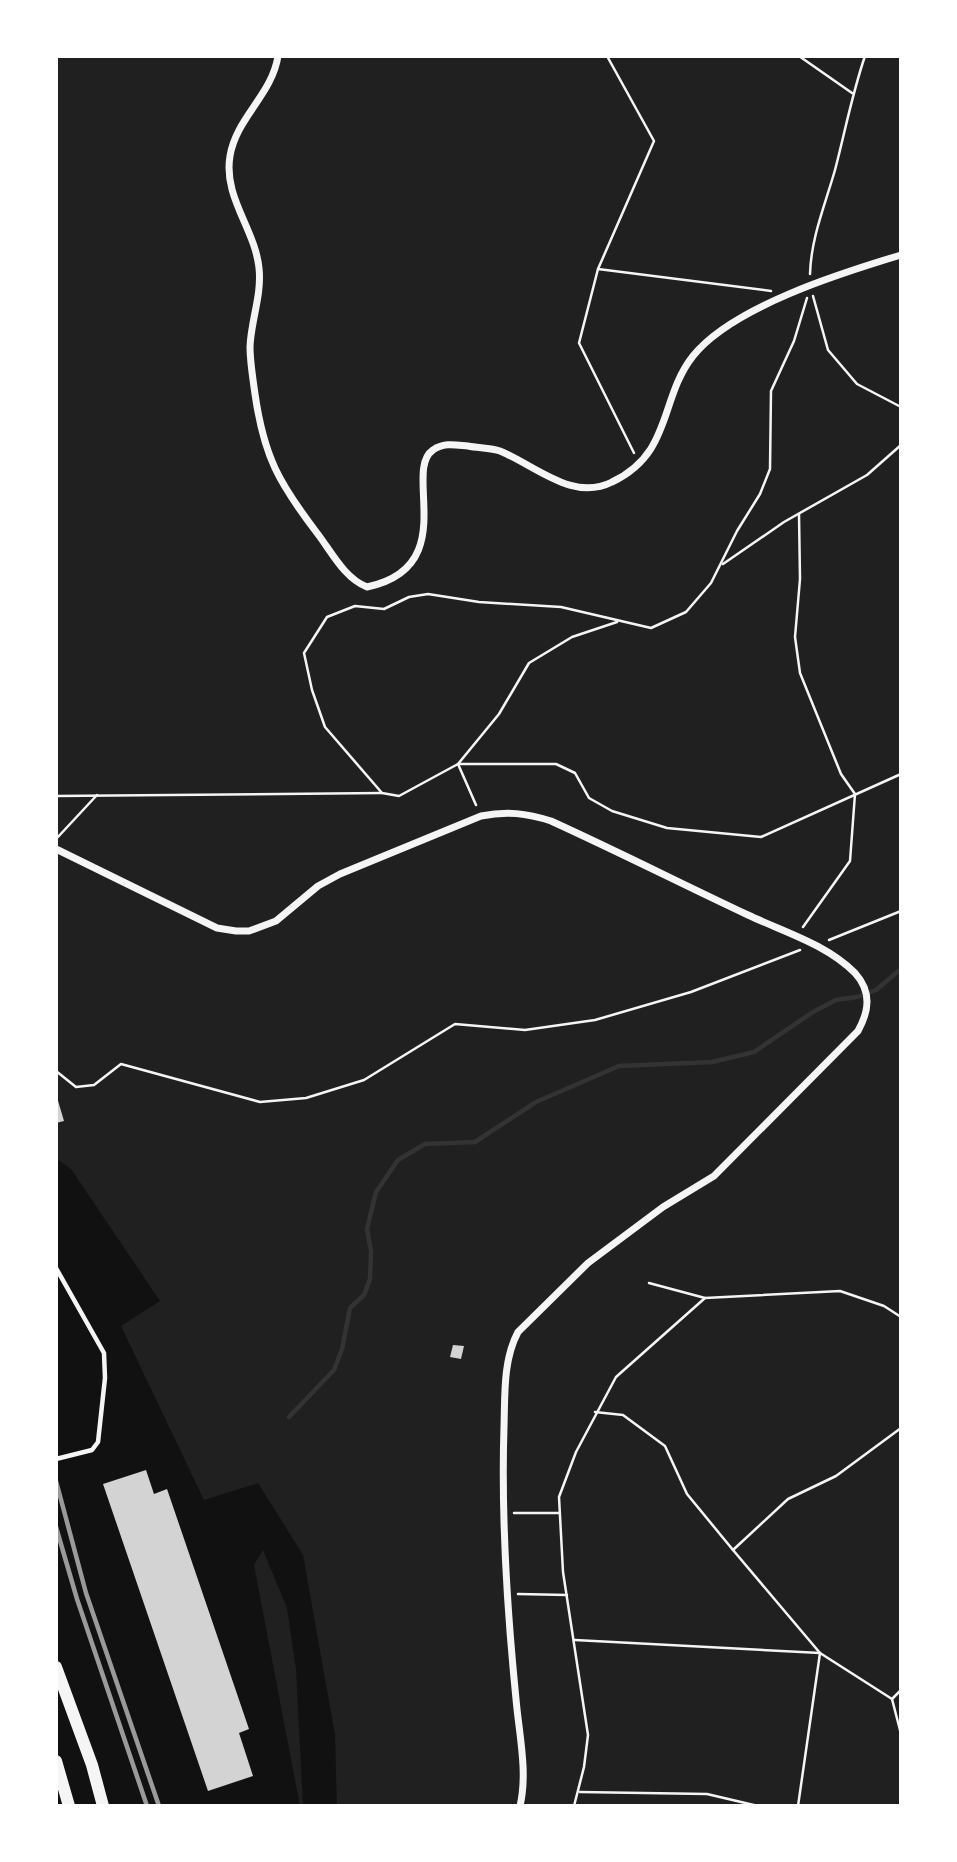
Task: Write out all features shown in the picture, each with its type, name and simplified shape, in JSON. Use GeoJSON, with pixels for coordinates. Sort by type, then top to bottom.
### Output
{"type":"FeatureCollection","features":[{"type":"Feature","properties":{"kind":"main road"},"geometry":{"type":"LineString","coordinates":[[56,1667],[92,1765],[103,1806]]}},
{"type":"Feature","properties":{"kind":"main road"},"geometry":{"type":"LineString","coordinates":[[56,1761],[69,1806]]}},
{"type":"Feature","properties":{"kind":"street"},"geometry":{"type":"LineString","coordinates":[[278,56],[271,82],[233,142],[229,168],[235,199],[257,254],[260,269],[258,304],[250,350],[259,426],[264,446],[289,494],[348,575],[367,587],[397,575],[419,546],[425,523],[422,469],[429,453],[440,446],[452,444],[498,450],[575,488],[593,490],[627,475],[639,463],[664,425],[681,373],[700,348],[730,325],[842,272],[901,255]]}},
{"type":"Feature","properties":{"kind":"street"},"geometry":{"type":"LineString","coordinates":[[56,849],[217,928],[249,931],[285,915],[318,886],[340,874],[481,816],[505,811],[551,821],[816,944],[855,974],[865,991],[869,1002],[867,1015],[858,1031],[714,1176],[663,1206],[588,1264],[518,1332],[511,1350],[505,1388],[502,1513],[521,1750],[520,1806]]}},
{"type":"Feature","properties":{"kind":"lane"},"geometry":{"type":"LineString","coordinates":[[56,1268],[104,1353],[105,1378],[98,1442],[92,1450],[56,1459]]}},
{"type":"Feature","properties":{"kind":"path"},"geometry":{"type":"LineString","coordinates":[[607,56],[654,141],[598,269],[579,342],[639,463]]}},
{"type":"Feature","properties":{"kind":"path"},"geometry":{"type":"LineString","coordinates":[[799,56],[852,93]]}},
{"type":"Feature","properties":{"kind":"path"},"geometry":{"type":"LineString","coordinates":[[382,793],[325,727],[312,690],[304,653],[327,617],[355,606],[384,609],[409,597],[428,594],[479,602],[561,607],[651,628],[686,612],[711,583],[737,531],[760,494],[769,469],[771,391],[794,341],[810,287],[812,247],[835,170],[852,93],[865,56]]}},
{"type":"Feature","properties":{"kind":"path"},"geometry":{"type":"LineString","coordinates":[[598,269],[795,293]]}},
{"type":"Feature","properties":{"kind":"path"},"geometry":{"type":"LineString","coordinates":[[810,287],[828,350],[857,384],[901,407]]}},
{"type":"Feature","properties":{"kind":"path"},"geometry":{"type":"LineString","coordinates":[[720,566],[799,514],[867,475],[901,445]]}},
{"type":"Feature","properties":{"kind":"path"},"geometry":{"type":"LineString","coordinates":[[796,936],[850,861],[855,794],[841,774],[800,673],[795,637],[800,579],[799,514]]}},
{"type":"Feature","properties":{"kind":"path"},"geometry":{"type":"LineString","coordinates":[[56,796],[382,793],[399,796],[458,764],[499,715],[529,663],[572,636],[617,622]]}},
{"type":"Feature","properties":{"kind":"path"},"geometry":{"type":"LineString","coordinates":[[458,764],[556,764],[575,774],[589,798],[612,811],[667,828],[761,837],[901,774]]}},
{"type":"Feature","properties":{"kind":"path"},"geometry":{"type":"LineString","coordinates":[[458,764],[481,816]]}},
{"type":"Feature","properties":{"kind":"path"},"geometry":{"type":"LineString","coordinates":[[56,839],[97,795]]}},
{"type":"Feature","properties":{"kind":"path"},"geometry":{"type":"LineString","coordinates":[[56,1070],[76,1087],[94,1084],[121,1064],[260,1102],[306,1098],[364,1080],[455,1024],[525,1030],[595,1020],[691,992],[901,911]]}},
{"type":"Feature","properties":{"kind":"path"},"geometry":{"type":"LineString","coordinates":[[649,1283],[705,1297],[840,1291],[884,1306],[901,1317]]}},
{"type":"Feature","properties":{"kind":"path"},"geometry":{"type":"LineString","coordinates":[[574,1806],[579,1792],[588,1735],[567,1595],[559,1497],[595,1412],[616,1377],[705,1297]]}},
{"type":"Feature","properties":{"kind":"path"},"geometry":{"type":"LineString","coordinates":[[595,1412],[623,1415],[665,1446],[687,1494],[820,1653],[892,1699],[901,1734]]}},
{"type":"Feature","properties":{"kind":"path"},"geometry":{"type":"LineString","coordinates":[[733,1550],[788,1499],[836,1476],[901,1428]]}},
{"type":"Feature","properties":{"kind":"path"},"geometry":{"type":"LineString","coordinates":[[502,1513],[559,1513]]}},
{"type":"Feature","properties":{"kind":"path"},"geometry":{"type":"LineString","coordinates":[[508,1594],[567,1595]]}},
{"type":"Feature","properties":{"kind":"path"},"geometry":{"type":"LineString","coordinates":[[574,1640],[820,1653]]}},
{"type":"Feature","properties":{"kind":"path"},"geometry":{"type":"LineString","coordinates":[[798,1806],[820,1653]]}},
{"type":"Feature","properties":{"kind":"path"},"geometry":{"type":"LineString","coordinates":[[892,1699],[901,1690]]}},
{"type":"Feature","properties":{"kind":"path"},"geometry":{"type":"LineString","coordinates":[[579,1792],[707,1794],[758,1806]]}},
{"type":"Feature","properties":{"kind":"shaded area"},"geometry":{"type":"Polygon","coordinates":[[[56,56],[901,56],[901,1806],[337,1806],[335,1735],[303,1555],[258,1483],[204,1500],[121,1326],[160,1301],[71,1169],[56,1158],[56,56]]]}},
{"type":"Feature","properties":{"kind":"shaded area"},"geometry":{"type":"Polygon","coordinates":[[[263,1550],[287,1608],[296,1670],[303,1806],[300,1806],[254,1565],[263,1550]]]}},
{"type":"Feature","properties":{"kind":"building"},"geometry":{"type":"Polygon","coordinates":[[[56,1094],[64,1121],[56,1123],[56,1094]]]}},
{"type":"Feature","properties":{"kind":"building"},"geometry":{"type":"Polygon","coordinates":[[[453,1345],[464,1346],[461,1359],[450,1357],[453,1345]]]}},
{"type":"Feature","properties":{"kind":"building"},"geometry":{"type":"Polygon","coordinates":[[[146,1470],[154,1494],[167,1489],[249,1729],[239,1733],[253,1776],[208,1791],[103,1484],[146,1470]]]}},
{"type":"Feature","properties":{"kind":"waterway"},"geometry":{"type":"LineString","coordinates":[[289,1417],[334,1370],[342,1349],[350,1308],[364,1295],[370,1279],[371,1251],[367,1229],[376,1192],[398,1160],[425,1144],[475,1142],[536,1102],[619,1066],[712,1062],[754,1052],[813,1012],[836,1000],[857,997],[876,990],[901,969]]}},
{"type":"Feature","properties":{"kind":"railway"},"geometry":{"type":"LineString","coordinates":[[56,1481],[86,1593],[159,1806]]}},
{"type":"Feature","properties":{"kind":"railway"},"geometry":{"type":"LineString","coordinates":[[56,1527],[77,1599],[147,1806]]}}]}
